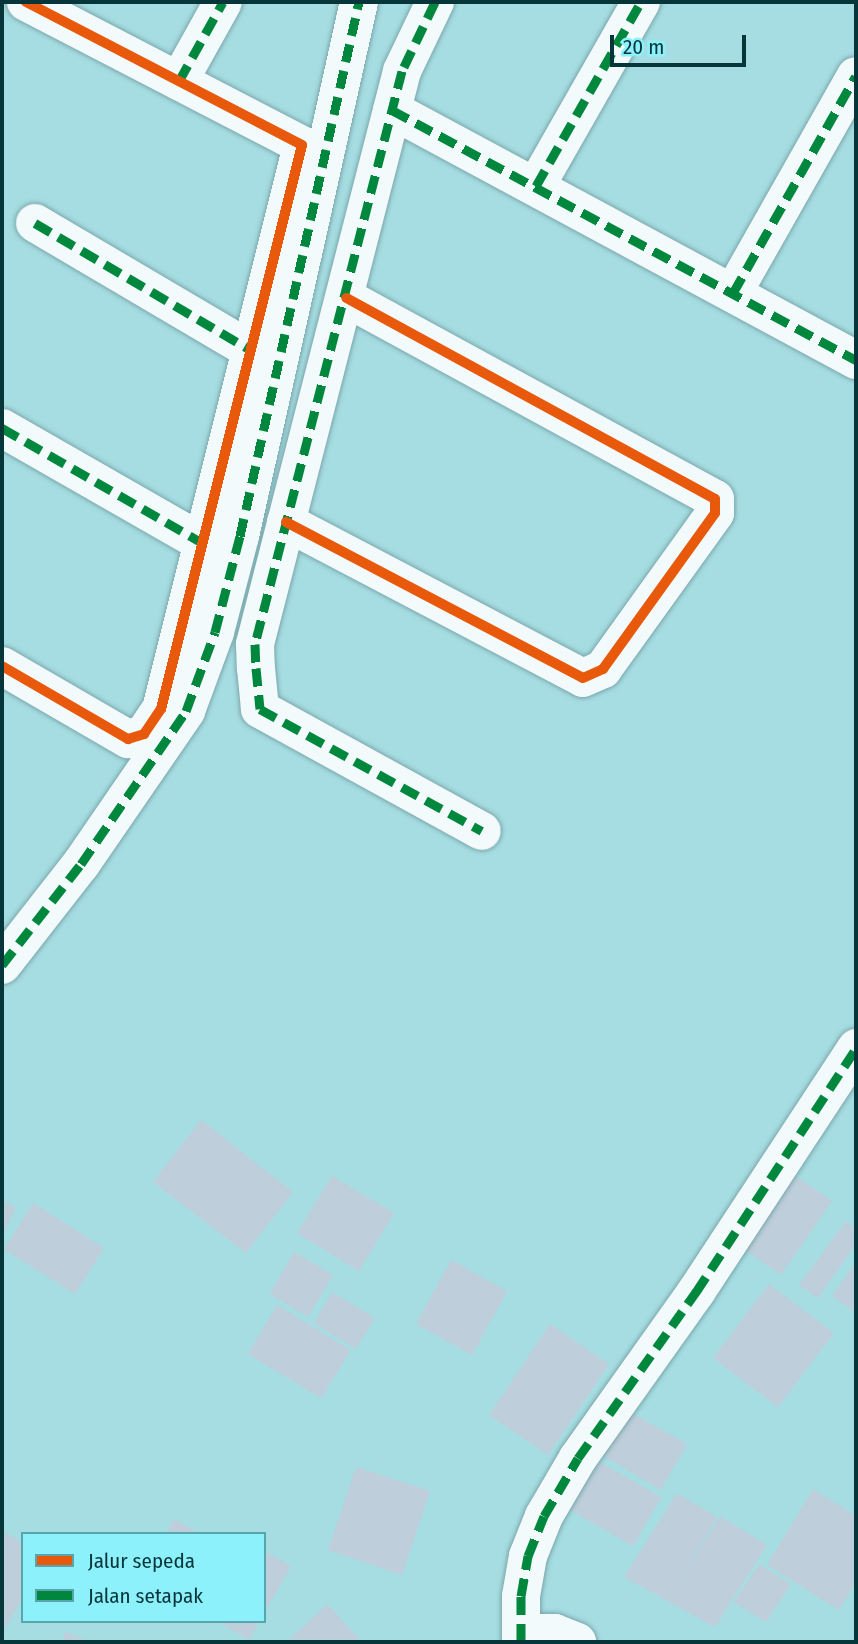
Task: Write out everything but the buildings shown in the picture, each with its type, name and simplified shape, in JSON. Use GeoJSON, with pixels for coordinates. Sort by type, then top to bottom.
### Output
{"type":"FeatureCollection","features":[{"type":"Feature","properties":{"kind":"street"},"geometry":{"type":"LineString","coordinates":[[2,666],[128,739],[136,739],[161,709],[302,145],[26,2]]}},
{"type":"Feature","properties":{"kind":"street"},"geometry":{"type":"LineString","coordinates":[[178,81],[223,2]]}},
{"type":"Feature","properties":{"kind":"street"},"geometry":{"type":"LineString","coordinates":[[2,965],[81,864],[186,711],[215,632],[240,536],[359,2]]}},
{"type":"Feature","properties":{"kind":"street"},"geometry":{"type":"LineString","coordinates":[[435,2],[402,71],[346,298],[255,644],[260,709],[482,831]]}},
{"type":"Feature","properties":{"kind":"street"},"geometry":{"type":"LineString","coordinates":[[536,186],[641,2]]}},
{"type":"Feature","properties":{"kind":"street"},"geometry":{"type":"LineString","coordinates":[[733,293],[856,76]]}},
{"type":"Feature","properties":{"kind":"street"},"geometry":{"type":"LineString","coordinates":[[392,110],[856,360]]}},
{"type":"Feature","properties":{"kind":"street"},"geometry":{"type":"LineString","coordinates":[[35,223],[251,350]]}},
{"type":"Feature","properties":{"kind":"street"},"geometry":{"type":"LineString","coordinates":[[286,522],[583,678],[603,669],[715,513],[715,499],[346,298]]}},
{"type":"Feature","properties":{"kind":"street"},"geometry":{"type":"LineString","coordinates":[[2,428],[203,542]]}},
{"type":"Feature","properties":{"kind":"street"},"geometry":{"type":"LineString","coordinates":[[521,1642],[521,1595],[528,1556],[544,1516],[578,1458],[704,1281],[856,1048]]}},
{"type":"Feature","properties":{"kind":"street"},"geometry":{"type":"LineString","coordinates":[[521,1642],[535,1633],[555,1633],[577,1642]]}},
{"type":"Feature","properties":{"kind":"marked path"},"geometry":{"type":"LineString","coordinates":[[179,81],[223,2]]}},
{"type":"Feature","properties":{"kind":"marked path"},"geometry":{"type":"LineString","coordinates":[[2,965],[81,864],[186,711],[215,632],[240,536],[359,2]]}},
{"type":"Feature","properties":{"kind":"marked path"},"geometry":{"type":"LineString","coordinates":[[435,2],[402,71],[255,644],[256,668],[260,709],[482,831]]}},
{"type":"Feature","properties":{"kind":"marked path"},"geometry":{"type":"LineString","coordinates":[[536,186],[641,2]]}},
{"type":"Feature","properties":{"kind":"marked path"},"geometry":{"type":"LineString","coordinates":[[733,293],[856,76]]}},
{"type":"Feature","properties":{"kind":"marked path"},"geometry":{"type":"LineString","coordinates":[[392,110],[856,360]]}},
{"type":"Feature","properties":{"kind":"marked path"},"geometry":{"type":"LineString","coordinates":[[35,223],[251,350]]}},
{"type":"Feature","properties":{"kind":"marked path"},"geometry":{"type":"LineString","coordinates":[[2,428],[203,543]]}},
{"type":"Feature","properties":{"kind":"marked path"},"geometry":{"type":"LineString","coordinates":[[521,1642],[521,1596],[528,1556],[544,1516],[578,1458],[696,1292],[856,1048]]}},
{"type":"Feature","properties":{"kind":"cycle path"},"geometry":{"type":"LineString","coordinates":[[2,666],[128,739],[144,734],[161,709],[302,145],[26,2]]}},
{"type":"Feature","properties":{"kind":"cycle path"},"geometry":{"type":"LineString","coordinates":[[286,522],[583,678],[603,669],[715,513],[715,499],[346,298]]}}]}
